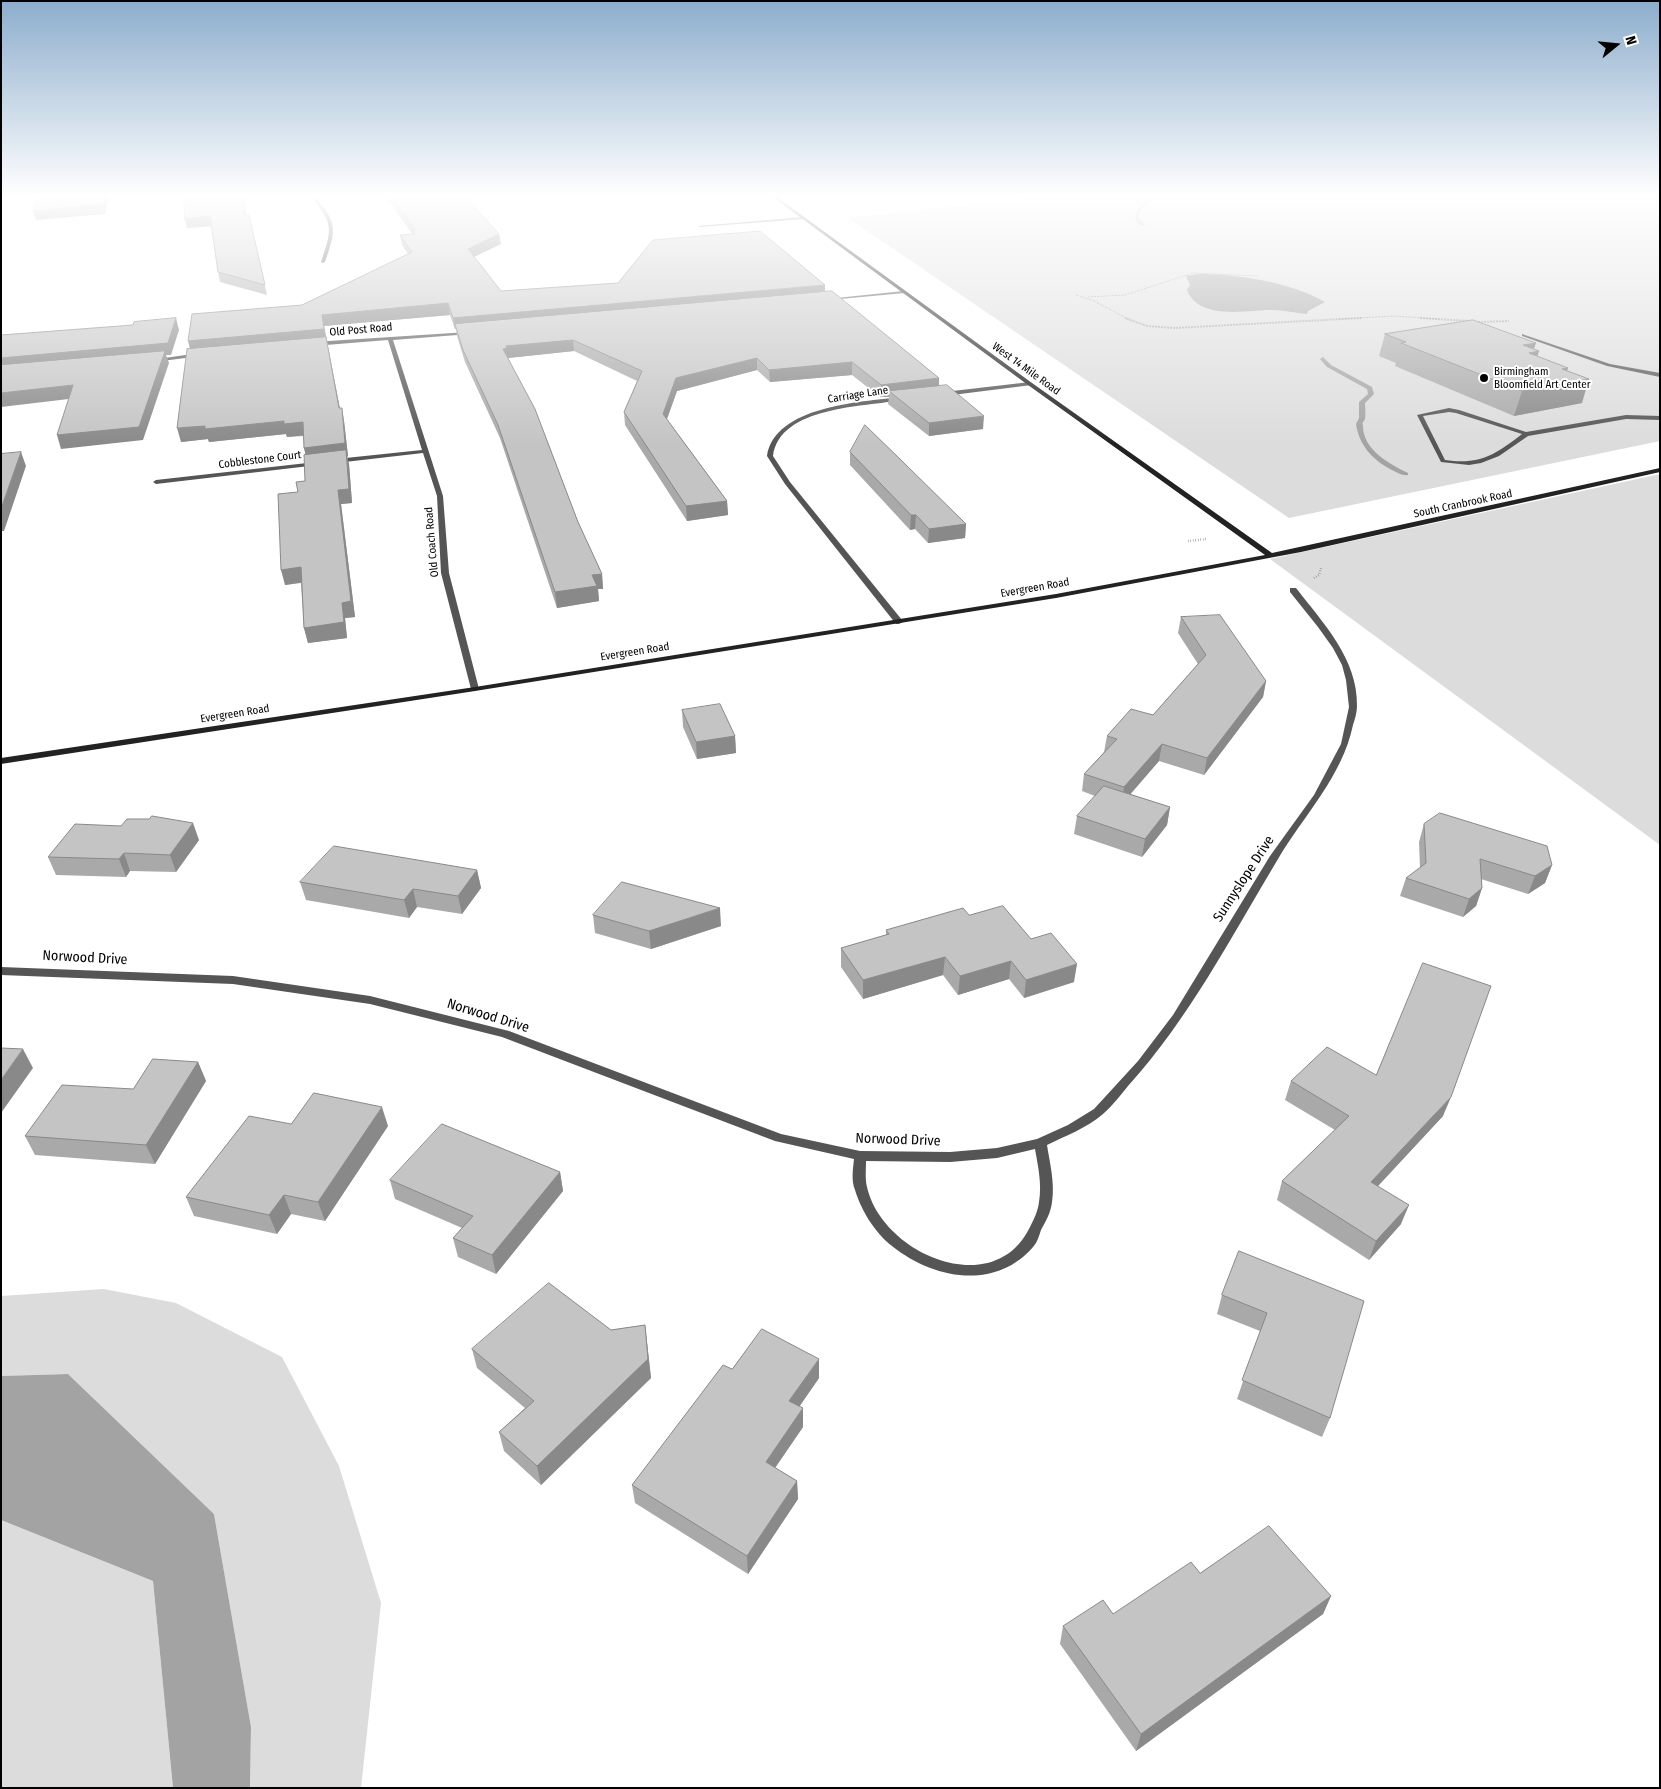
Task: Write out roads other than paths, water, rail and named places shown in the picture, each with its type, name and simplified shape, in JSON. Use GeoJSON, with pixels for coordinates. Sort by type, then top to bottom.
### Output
{"type":"FeatureCollection","features":[{"type":"Feature","properties":{"kind":"street","name":"West 14 Mile Road"},"geometry":{"type":"LineString","coordinates":[[885,278],[1271,556]]}},
{"type":"Feature","properties":{"kind":"street"},"geometry":{"type":"LineString","coordinates":[[824,300],[903,292]]}},
{"type":"Feature","properties":{"kind":"street","name":"Old Post Road"},"geometry":{"type":"LineString","coordinates":[[309,345],[476,332]]}},
{"type":"Feature","properties":{"kind":"street"},"geometry":{"type":"LineString","coordinates":[[1524,335],[1609,365],[1660,374]]}},
{"type":"Feature","properties":{"kind":"street","name":"Old Coach Road"},"geometry":{"type":"LineString","coordinates":[[390,338],[440,496],[442,549],[450,596],[476,689]]}},
{"type":"Feature","properties":{"kind":"street"},"geometry":{"type":"LineString","coordinates":[[151,360],[207,355]]}},
{"type":"Feature","properties":{"kind":"street"},"geometry":{"type":"LineString","coordinates":[[935,395],[1030,384]]}},
{"type":"Feature","properties":{"kind":"street","name":"Carriage Lane"},"geometry":{"type":"LineString","coordinates":[[899,622],[787,483],[770,456],[775,439],[786,428],[802,420],[850,406],[906,399]]}},
{"type":"Feature","properties":{"kind":"street"},"geometry":{"type":"LineString","coordinates":[[1526,434],[1490,460],[1477,463],[1450,463],[1443,461],[1420,415],[1449,410],[1457,411],[1526,434],[1550,432],[1626,417],[1660,418]]}},
{"type":"Feature","properties":{"kind":"street"},"geometry":{"type":"LineString","coordinates":[[329,462],[426,451]]}},
{"type":"Feature","properties":{"kind":"street","name":"Cobblestone Court"},"geometry":{"type":"LineString","coordinates":[[156,482],[320,463]]}},
{"type":"Feature","properties":{"kind":"street","name":"South Cranbrook Road"},"geometry":{"type":"LineString","coordinates":[[1271,556],[1660,470]]}},
{"type":"Feature","properties":{"kind":"street","name":"Evergreen Road"},"geometry":{"type":"LineString","coordinates":[[1,760],[476,689],[899,622],[1056,596],[1271,556]]}},
{"type":"Feature","properties":{"kind":"street","name":"Sunnyslope Drive"},"geometry":{"type":"LineString","coordinates":[[950,1157],[997,1153],[1040,1143],[1072,1128],[1098,1112],[1142,1064],[1177,1018],[1275,856],[1318,795],[1345,744],[1350,728],[1353,707],[1350,680],[1346,665],[1337,648],[1292,590]]}},
{"type":"Feature","properties":{"kind":"street","name":"Norwood Drive"},"geometry":{"type":"LineString","coordinates":[[1,971],[233,980],[370,1000],[505,1034],[779,1138],[860,1156],[950,1157]]}},
{"type":"Feature","properties":{"kind":"street"},"geometry":{"type":"LineString","coordinates":[[860,1156],[860,1188],[871,1216],[901,1248],[934,1266],[960,1272],[983,1272],[1004,1263],[1023,1250],[1035,1232],[1044,1211],[1046,1176],[1040,1143]]}},
{"type":"Feature","properties":{"kind":"waterway"},"geometry":{"type":"LineString","coordinates":[[1323,359],[1329,366],[1370,388],[1371,394],[1362,402],[1362,418],[1359,424],[1360,433],[1375,455],[1390,466],[1406,474]]}},
{"type":"Feature","properties":{"kind":"place","name":"Birmingham Bloomfield Art Center"},"geometry":{"type":"Point","coordinates":[1484,378]}}]}
